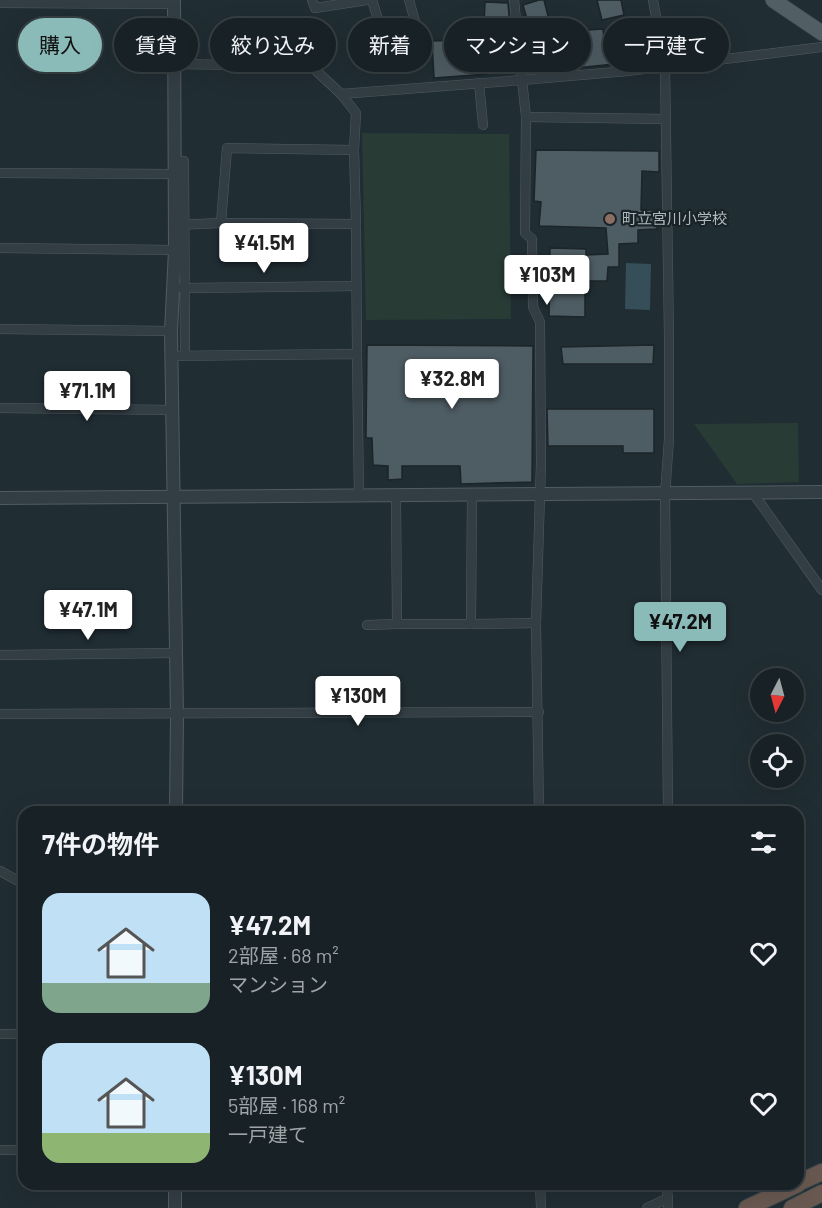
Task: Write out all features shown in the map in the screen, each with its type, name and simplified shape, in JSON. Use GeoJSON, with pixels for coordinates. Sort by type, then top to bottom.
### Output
{"type":"FeatureCollection","features":[{"type":"Feature","properties":{"kind":"highway"},"geometry":{"type":"LineString","coordinates":[[804,1180],[822,1172]]}},
{"type":"Feature","properties":{"kind":"highway"},"geometry":{"type":"LineString","coordinates":[[747,1208],[784,1190]]}},
{"type":"Feature","properties":{"kind":"highway"},"geometry":{"type":"LineString","coordinates":[[792,1208],[822,1193]]}},
{"type":"Feature","properties":{"kind":"main road"},"geometry":{"type":"LineString","coordinates":[[773,0],[822,33]]}},
{"type":"Feature","properties":{"kind":"street"},"geometry":{"type":"LineString","coordinates":[[0,0],[0,3],[174,2],[174,18]]}},
{"type":"Feature","properties":{"kind":"street"},"geometry":{"type":"LineString","coordinates":[[312,0],[315,8],[367,0]]}},
{"type":"Feature","properties":{"kind":"street"},"geometry":{"type":"LineString","coordinates":[[372,0],[378,18]]}},
{"type":"Feature","properties":{"kind":"street"},"geometry":{"type":"LineString","coordinates":[[409,0],[414,18]]}},
{"type":"Feature","properties":{"kind":"street"},"geometry":{"type":"LineString","coordinates":[[514,0],[526,117],[525,232],[532,239],[532,307],[540,322],[541,464],[538,494],[536,623],[539,806]]}},
{"type":"Feature","properties":{"kind":"street"},"geometry":{"type":"LineString","coordinates":[[653,0],[656,18]]}},
{"type":"Feature","properties":{"kind":"street"},"geometry":{"type":"LineString","coordinates":[[729,58],[822,47]]}},
{"type":"Feature","properties":{"kind":"street"},"geometry":{"type":"LineString","coordinates":[[198,64],[311,66],[341,94],[356,113],[354,150],[358,496]]}},
{"type":"Feature","properties":{"kind":"street"},"geometry":{"type":"LineString","coordinates":[[174,72],[174,174],[186,288],[185,356]]}},
{"type":"Feature","properties":{"kind":"street"},"geometry":{"type":"LineString","coordinates":[[341,94],[603,72]]}},
{"type":"Feature","properties":{"kind":"street"},"geometry":{"type":"LineString","coordinates":[[664,72],[669,336],[669,439],[665,495],[668,806]]}},
{"type":"Feature","properties":{"kind":"street"},"geometry":{"type":"LineString","coordinates":[[479,83],[483,125]]}},
{"type":"Feature","properties":{"kind":"street"},"geometry":{"type":"LineString","coordinates":[[526,117],[665,119]]}},
{"type":"Feature","properties":{"kind":"street"},"geometry":{"type":"LineString","coordinates":[[221,223],[227,148],[354,150]]}},
{"type":"Feature","properties":{"kind":"street"},"geometry":{"type":"LineString","coordinates":[[174,160],[184,161],[180,224],[175,250],[171,331],[174,410],[176,806]]}},
{"type":"Feature","properties":{"kind":"street"},"geometry":{"type":"LineString","coordinates":[[0,173],[174,174]]}},
{"type":"Feature","properties":{"kind":"street"},"geometry":{"type":"LineString","coordinates":[[180,224],[356,225]]}},
{"type":"Feature","properties":{"kind":"street"},"geometry":{"type":"LineString","coordinates":[[0,248],[175,250]]}},
{"type":"Feature","properties":{"kind":"street"},"geometry":{"type":"LineString","coordinates":[[173,288],[356,286]]}},
{"type":"Feature","properties":{"kind":"street"},"geometry":{"type":"LineString","coordinates":[[0,329],[171,331]]}},
{"type":"Feature","properties":{"kind":"street"},"geometry":{"type":"LineString","coordinates":[[172,356],[357,354]]}},
{"type":"Feature","properties":{"kind":"street"},"geometry":{"type":"LineString","coordinates":[[0,408],[174,410]]}},
{"type":"Feature","properties":{"kind":"street"},"geometry":{"type":"LineString","coordinates":[[0,498],[665,495],[822,492]]}},
{"type":"Feature","properties":{"kind":"street"},"geometry":{"type":"LineString","coordinates":[[753,493],[822,590]]}},
{"type":"Feature","properties":{"kind":"street"},"geometry":{"type":"LineString","coordinates":[[396,495],[397,624]]}},
{"type":"Feature","properties":{"kind":"street"},"geometry":{"type":"LineString","coordinates":[[471,624],[472,495]]}},
{"type":"Feature","properties":{"kind":"street"},"geometry":{"type":"LineString","coordinates":[[367,625],[536,623]]}},
{"type":"Feature","properties":{"kind":"street"},"geometry":{"type":"LineString","coordinates":[[0,655],[176,653]]}},
{"type":"Feature","properties":{"kind":"street"},"geometry":{"type":"LineString","coordinates":[[0,714],[539,712]]}},
{"type":"Feature","properties":{"kind":"street"},"geometry":{"type":"LineString","coordinates":[[0,871],[18,881]]}},
{"type":"Feature","properties":{"kind":"street"},"geometry":{"type":"LineString","coordinates":[[0,1034],[18,1034]]}},
{"type":"Feature","properties":{"kind":"street"},"geometry":{"type":"LineString","coordinates":[[0,1150],[18,1150]]}},
{"type":"Feature","properties":{"kind":"street"},"geometry":{"type":"LineString","coordinates":[[175,1190],[175,1208]]}},
{"type":"Feature","properties":{"kind":"street"},"geometry":{"type":"LineString","coordinates":[[540,1190],[540,1208]]}},
{"type":"Feature","properties":{"kind":"street"},"geometry":{"type":"LineString","coordinates":[[647,1208],[668,1203]]}},
{"type":"Feature","properties":{"kind":"green space"},"geometry":{"type":"Polygon","coordinates":[[[362,133],[509,134],[511,319],[366,320],[362,133]]]}},
{"type":"Feature","properties":{"kind":"green space"},"geometry":{"type":"Polygon","coordinates":[[[798,423],[799,482],[737,484],[694,424],[798,423]]]}},
{"type":"Feature","properties":{"kind":"water"},"geometry":{"type":"Polygon","coordinates":[[[626,263],[651,264],[650,310],[625,309],[626,263]]]}},
{"type":"Feature","properties":{"kind":"building"},"geometry":{"type":"Polygon","coordinates":[[[544,0],[548,18],[527,18],[523,5],[544,0]]]}},
{"type":"Feature","properties":{"kind":"building"},"geometry":{"type":"Polygon","coordinates":[[[597,0],[621,0],[624,15],[602,20],[597,0]]]}},
{"type":"Feature","properties":{"kind":"building"},"geometry":{"type":"Polygon","coordinates":[[[485,2],[508,3],[509,18],[484,18],[485,2]]]}},
{"type":"Feature","properties":{"kind":"building"},"geometry":{"type":"Polygon","coordinates":[[[603,29],[603,65],[591,66],[591,30],[603,29]]]}},
{"type":"Feature","properties":{"kind":"building"},"geometry":{"type":"Polygon","coordinates":[[[432,41],[444,41],[444,72],[487,72],[487,74],[434,78],[432,41]]]}},
{"type":"Feature","properties":{"kind":"building"},"geometry":{"type":"Polygon","coordinates":[[[536,150],[659,151],[659,172],[642,171],[641,210],[657,210],[657,229],[638,230],[638,243],[619,244],[619,267],[608,267],[607,281],[585,281],[585,317],[549,316],[550,248],[586,249],[586,255],[608,254],[606,228],[539,226],[541,202],[534,201],[536,150]]]}},
{"type":"Feature","properties":{"kind":"building"},"geometry":{"type":"Polygon","coordinates":[[[367,345],[533,346],[532,482],[461,484],[460,466],[402,466],[402,479],[388,480],[388,466],[373,465],[372,438],[366,438],[367,345]]]}},
{"type":"Feature","properties":{"kind":"building"},"geometry":{"type":"Polygon","coordinates":[[[654,345],[653,364],[563,364],[561,347],[654,345]]]}},
{"type":"Feature","properties":{"kind":"building"},"geometry":{"type":"Polygon","coordinates":[[[547,409],[654,409],[654,453],[623,453],[623,446],[548,446],[547,409]]]}},
{"type":"Feature","properties":{"kind":"place","name":"町立宮川小学校"},"geometry":{"type":"Point","coordinates":[610,219]}}]}
